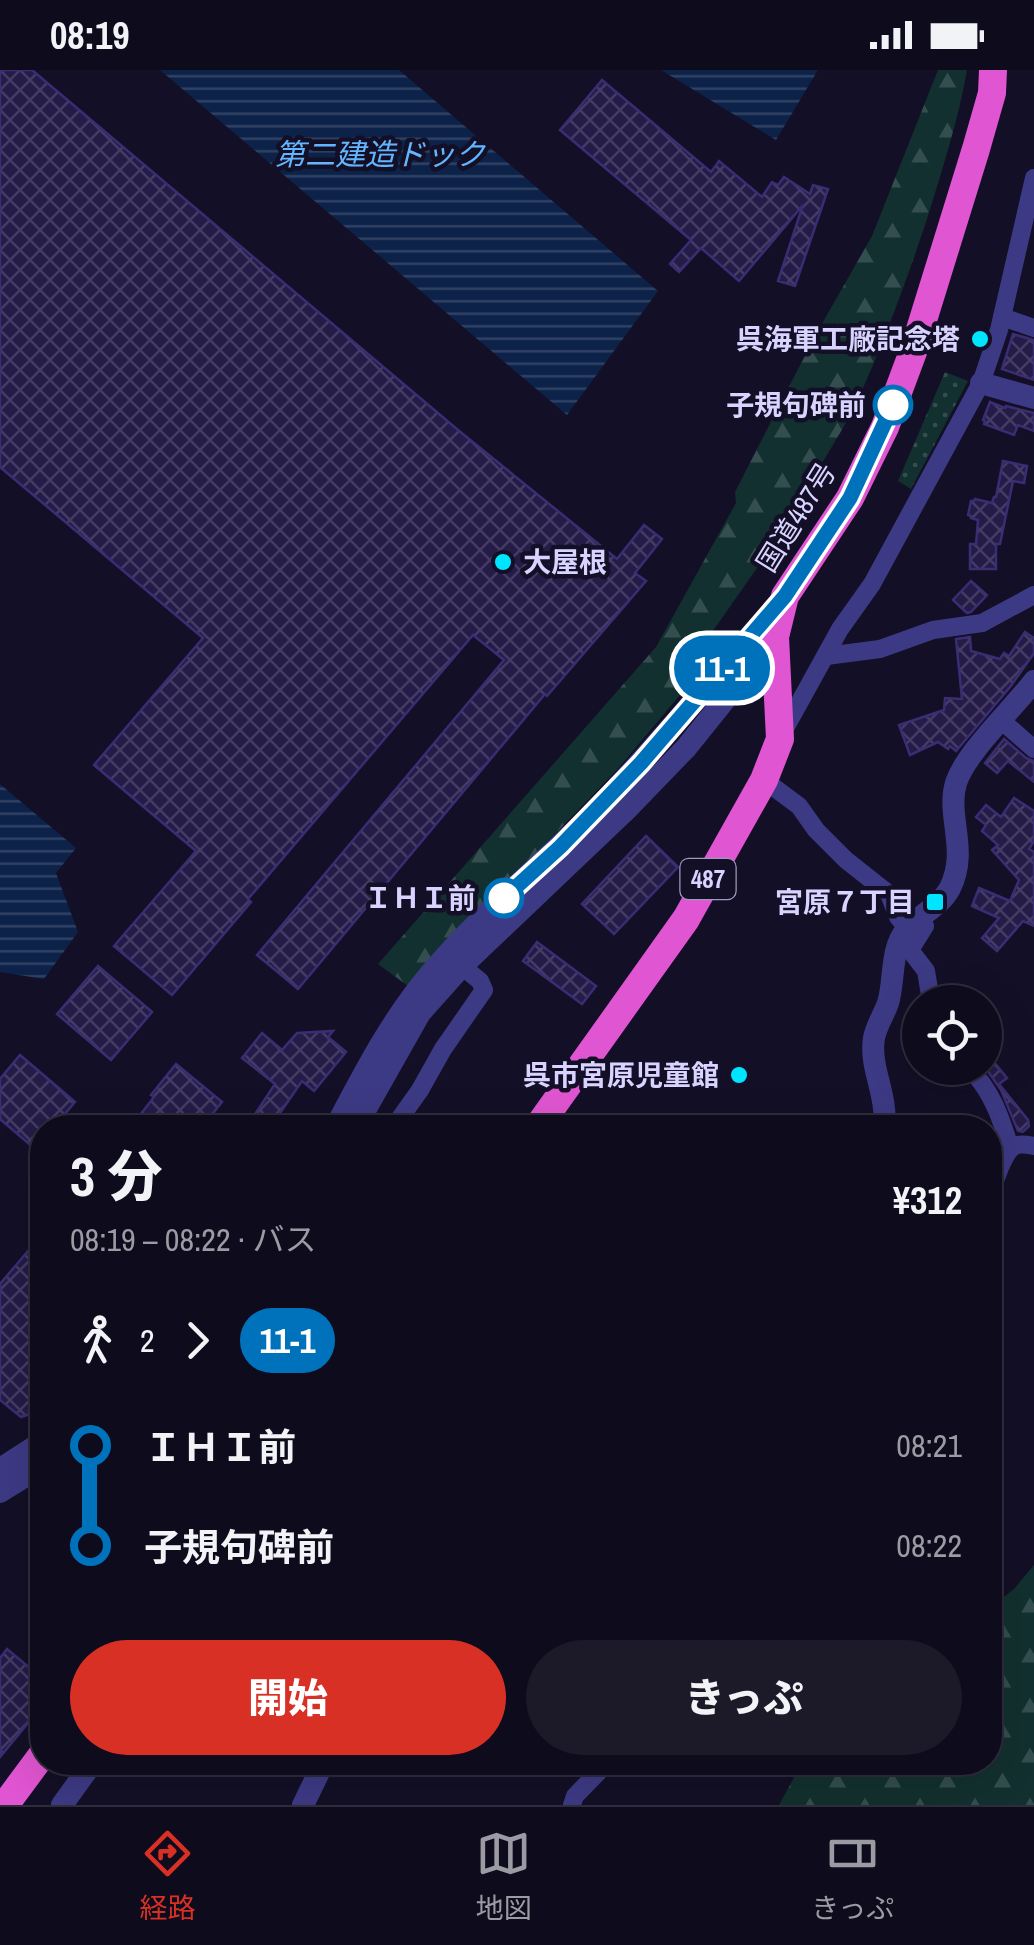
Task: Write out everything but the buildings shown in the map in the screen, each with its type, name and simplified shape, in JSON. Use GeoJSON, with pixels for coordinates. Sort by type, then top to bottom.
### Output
{"type":"FeatureCollection","features":[{"type":"Feature","properties":{"kind":"highway","name":"国道487号"},"geometry":{"type":"LineString","coordinates":[[546,1115],[686,919],[764,780],[780,739],[775,638],[785,596],[850,498],[885,427],[914,349],[976,149],[992,94],[994,70]]}},
{"type":"Feature","properties":{"kind":"highway"},"geometry":{"type":"LineString","coordinates":[[5,1805],[30,1771]]}},
{"type":"Feature","properties":{"kind":"street"},"geometry":{"type":"LineString","coordinates":[[780,739],[840,629],[872,584],[981,383],[1002,317],[1034,178]]}},
{"type":"Feature","properties":{"kind":"street"},"geometry":{"type":"LineString","coordinates":[[1002,317],[1034,328]]}},
{"type":"Feature","properties":{"kind":"street"},"geometry":{"type":"LineString","coordinates":[[981,383],[1034,398]]}},
{"type":"Feature","properties":{"kind":"street"},"geometry":{"type":"LineString","coordinates":[[826,656],[880,649],[933,630],[982,623],[1034,594]]}},
{"type":"Feature","properties":{"kind":"street"},"geometry":{"type":"LineString","coordinates":[[362,1115],[477,922],[560,847],[641,763],[785,596]]}},
{"type":"Feature","properties":{"kind":"street"},"geometry":{"type":"LineString","coordinates":[[886,1115],[872,1056],[874,1034],[888,1000],[898,941],[946,895],[958,868],[954,787],[970,758],[1034,681]]}},
{"type":"Feature","properties":{"kind":"street"},"geometry":{"type":"LineString","coordinates":[[1002,720],[1034,749]]}},
{"type":"Feature","properties":{"kind":"street"},"geometry":{"type":"LineString","coordinates":[[764,780],[799,806],[846,860],[889,894],[898,917],[924,926],[910,950],[926,971],[928,985]]}},
{"type":"Feature","properties":{"kind":"street"},"geometry":{"type":"LineString","coordinates":[[342,1115],[387,1030],[455,960]]}},
{"type":"Feature","properties":{"kind":"street"},"geometry":{"type":"LineString","coordinates":[[402,1115],[484,990],[480,981],[455,960]]}},
{"type":"Feature","properties":{"kind":"street"},"geometry":{"type":"LineString","coordinates":[[984,1085],[1000,1115]]}},
{"type":"Feature","properties":{"kind":"street"},"geometry":{"type":"LineString","coordinates":[[1002,1122],[1010,1148],[1002,1166]]}},
{"type":"Feature","properties":{"kind":"street"},"geometry":{"type":"LineString","coordinates":[[1010,1148],[1019,1144],[1034,1146]]}},
{"type":"Feature","properties":{"kind":"street"},"geometry":{"type":"LineString","coordinates":[[0,1469],[30,1450]]}},
{"type":"Feature","properties":{"kind":"street"},"geometry":{"type":"LineString","coordinates":[[0,1492],[30,1473]]}},
{"type":"Feature","properties":{"kind":"street"},"geometry":{"type":"LineString","coordinates":[[62,1805],[84,1775]]}},
{"type":"Feature","properties":{"kind":"street"},"geometry":{"type":"LineString","coordinates":[[303,1805],[318,1775]]}},
{"type":"Feature","properties":{"kind":"street"},"geometry":{"type":"LineString","coordinates":[[572,1805],[575,1796],[595,1775]]}},
{"type":"Feature","properties":{"kind":"green space"},"geometry":{"type":"Polygon","coordinates":[[[938,70],[967,70],[927,219],[865,383],[804,501],[694,660],[680,695],[617,770],[408,986],[378,964],[656,647],[736,503],[735,492],[815,336],[872,236],[938,70]]]}},
{"type":"Feature","properties":{"kind":"green space"},"geometry":{"type":"Polygon","coordinates":[[[945,372],[968,381],[911,489],[898,481],[945,372]]]}},
{"type":"Feature","properties":{"kind":"green space"},"geometry":{"type":"Polygon","coordinates":[[[1034,1565],[1034,1805],[779,1805],[795,1775],[1002,1775],[1002,1598],[1034,1565]]]}},
{"type":"Feature","properties":{"kind":"water","name":"第二建造ドック"},"geometry":{"type":"Polygon","coordinates":[[[160,70],[399,70],[658,291],[567,415],[160,70]]]}},
{"type":"Feature","properties":{"kind":"water"},"geometry":{"type":"Polygon","coordinates":[[[661,70],[818,70],[776,140],[661,70]]]}},
{"type":"Feature","properties":{"kind":"water"},"geometry":{"type":"Polygon","coordinates":[[[0,784],[76,848],[56,873],[78,932],[44,979],[0,972],[0,784]]]}},
{"type":"Feature","properties":{"kind":"bus line","name":"11-1"},"geometry":{"type":"LineString","coordinates":[[504,898],[641,763],[785,596],[850,498],[893,405]]}},
{"type":"Feature","properties":{"kind":"place","name":"呉海軍工廠記念塔"},"geometry":{"type":"Point","coordinates":[980,339]}},
{"type":"Feature","properties":{"kind":"place","name":"子規句碑前"},"geometry":{"type":"Point","coordinates":[893,405]}},
{"type":"Feature","properties":{"kind":"place","name":"大屋根"},"geometry":{"type":"Point","coordinates":[503,562]}},
{"type":"Feature","properties":{"kind":"place","name":"ＩＨＩ前"},"geometry":{"type":"Point","coordinates":[504,898]}},
{"type":"Feature","properties":{"kind":"place","name":"宮原７丁目"},"geometry":{"type":"Point","coordinates":[935,902]}},
{"type":"Feature","properties":{"kind":"place","name":"呉市宮原児童館"},"geometry":{"type":"Point","coordinates":[739,1075]}}]}
